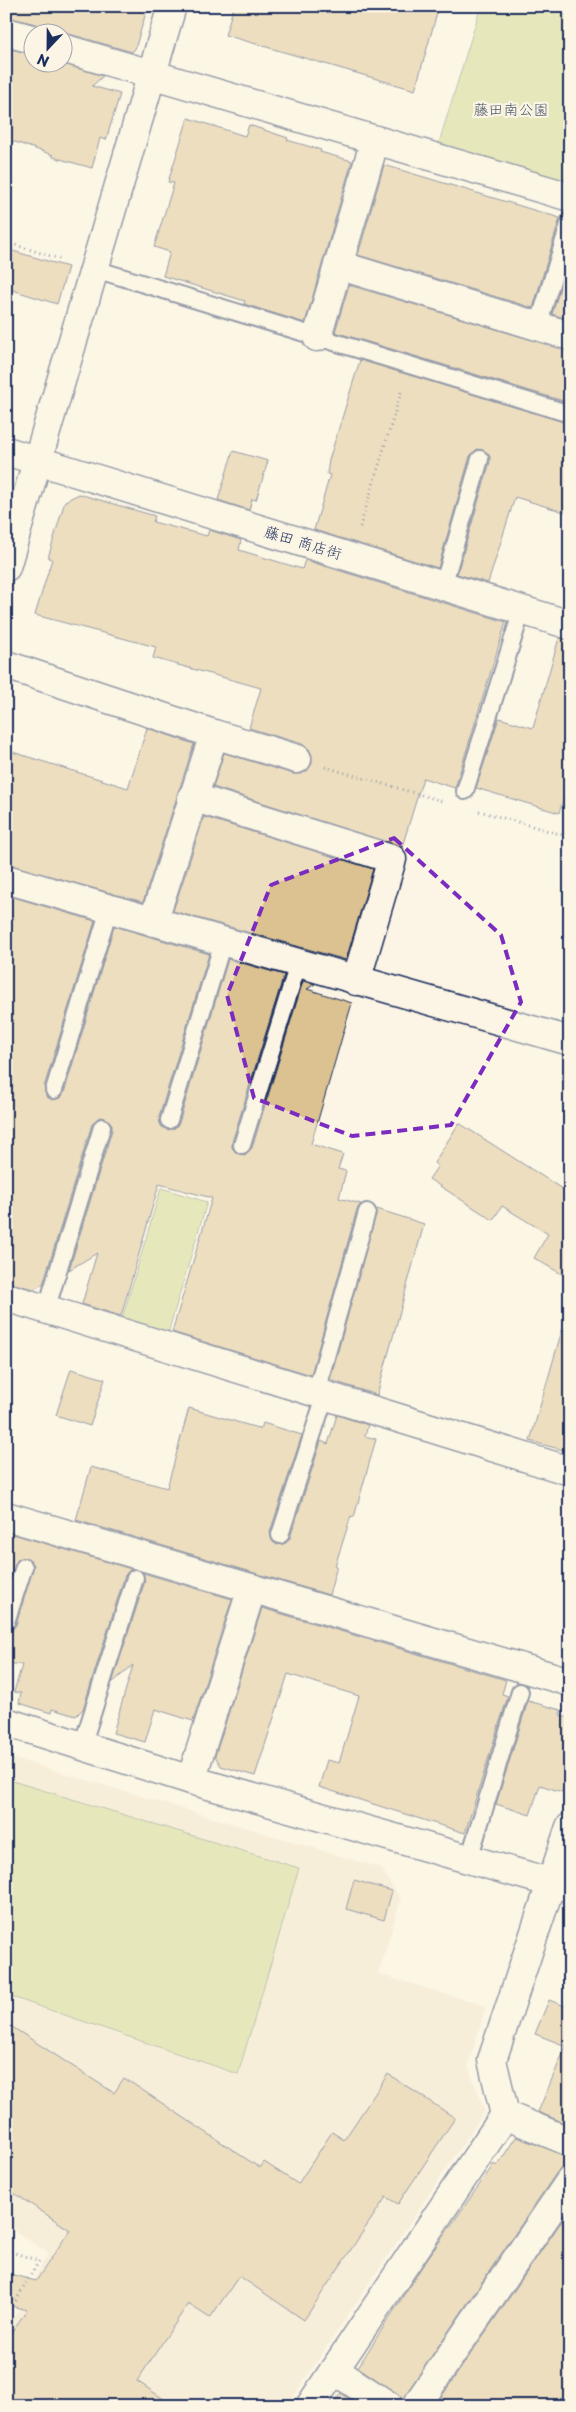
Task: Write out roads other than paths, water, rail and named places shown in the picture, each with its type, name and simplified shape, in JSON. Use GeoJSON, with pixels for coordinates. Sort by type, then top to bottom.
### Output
{"type":"FeatureCollection","features":[{"type":"Feature","properties":{"kind":"street"},"geometry":{"type":"LineString","coordinates":[[6,567],[172,6]]}},
{"type":"Feature","properties":{"kind":"street"},"geometry":{"type":"LineString","coordinates":[[6,32],[22,36]]}},
{"type":"Feature","properties":{"kind":"street"},"geometry":{"type":"LineString","coordinates":[[72,51],[570,198]]}},
{"type":"Feature","properties":{"kind":"street"},"geometry":{"type":"LineString","coordinates":[[317,337],[374,140]]}},
{"type":"Feature","properties":{"kind":"street"},"geometry":{"type":"LineString","coordinates":[[338,265],[570,336]]}},
{"type":"Feature","properties":{"kind":"street","name":"藤田 商店街"},"geometry":{"type":"LineString","coordinates":[[6,451],[570,624]]}},
{"type":"Feature","properties":{"kind":"street"},"geometry":{"type":"LineString","coordinates":[[6,665],[214,734],[297,759]]}},
{"type":"Feature","properties":{"kind":"street"},"geometry":{"type":"LineString","coordinates":[[153,922],[214,734]]}},
{"type":"Feature","properties":{"kind":"street"},"geometry":{"type":"LineString","coordinates":[[192,797],[392,859],[356,981]]}},
{"type":"Feature","properties":{"kind":"street"},"geometry":{"type":"LineString","coordinates":[[6,878],[570,1042]]}},
{"type":"Feature","properties":{"kind":"street"},"geometry":{"type":"LineString","coordinates":[[6,1297],[570,1471]]}},
{"type":"Feature","properties":{"kind":"street"},"geometry":{"type":"LineString","coordinates":[[6,1516],[570,1682]]}},
{"type":"Feature","properties":{"kind":"street"},"geometry":{"type":"LineString","coordinates":[[191,1780],[252,1588]]}},
{"type":"Feature","properties":{"kind":"street"},"geometry":{"type":"LineString","coordinates":[[6,1722],[191,1780],[561,1886]]}},
{"type":"Feature","properties":{"kind":"street"},"geometry":{"type":"LineString","coordinates":[[310,2406],[505,2115],[492,2060],[561,1886],[570,1827]]}},
{"type":"Feature","properties":{"kind":"street"},"geometry":{"type":"LineString","coordinates":[[505,2115],[570,2142]]}},
{"type":"Feature","properties":{"kind":"street"},"geometry":{"type":"LineString","coordinates":[[416,2406],[570,2181]]}},
{"type":"Feature","properties":{"kind":"street"},"geometry":{"type":"LineString","coordinates":[[334,2370],[389,2406]]}},
{"type":"Feature","properties":{"kind":"lane"},"geometry":{"type":"LineString","coordinates":[[538,326],[570,221]]}},
{"type":"Feature","properties":{"kind":"lane"},"geometry":{"type":"LineString","coordinates":[[95,269],[570,414]]}},
{"type":"Feature","properties":{"kind":"lane"},"geometry":{"type":"LineString","coordinates":[[443,586],[480,459]]}},
{"type":"Feature","properties":{"kind":"lane"},"geometry":{"type":"LineString","coordinates":[[466,791],[522,610]]}},
{"type":"Feature","properties":{"kind":"lane"},"geometry":{"type":"LineString","coordinates":[[54,1090],[109,909]]}},
{"type":"Feature","properties":{"kind":"lane"},"geometry":{"type":"LineString","coordinates":[[169,1120],[223,942]]}},
{"type":"Feature","properties":{"kind":"lane"},"geometry":{"type":"LineString","coordinates":[[242,1145],[298,964]]}},
{"type":"Feature","properties":{"kind":"lane"},"geometry":{"type":"LineString","coordinates":[[46,1310],[102,1127]]}},
{"type":"Feature","properties":{"kind":"lane"},"geometry":{"type":"LineString","coordinates":[[280,1535],[320,1394],[367,1212]]}},
{"type":"Feature","properties":{"kind":"lane"},"geometry":{"type":"LineString","coordinates":[[6,1622],[24,1568]]}},
{"type":"Feature","properties":{"kind":"lane"},"geometry":{"type":"LineString","coordinates":[[82,1746],[134,1578]]}},
{"type":"Feature","properties":{"kind":"lane"},"geometry":{"type":"LineString","coordinates":[[469,1859],[520,1692]]}},
{"type":"Feature","properties":{"kind":"park label","name":"藤田南公園"},"geometry":{"type":"Point","coordinates":[511,110]}}]}
